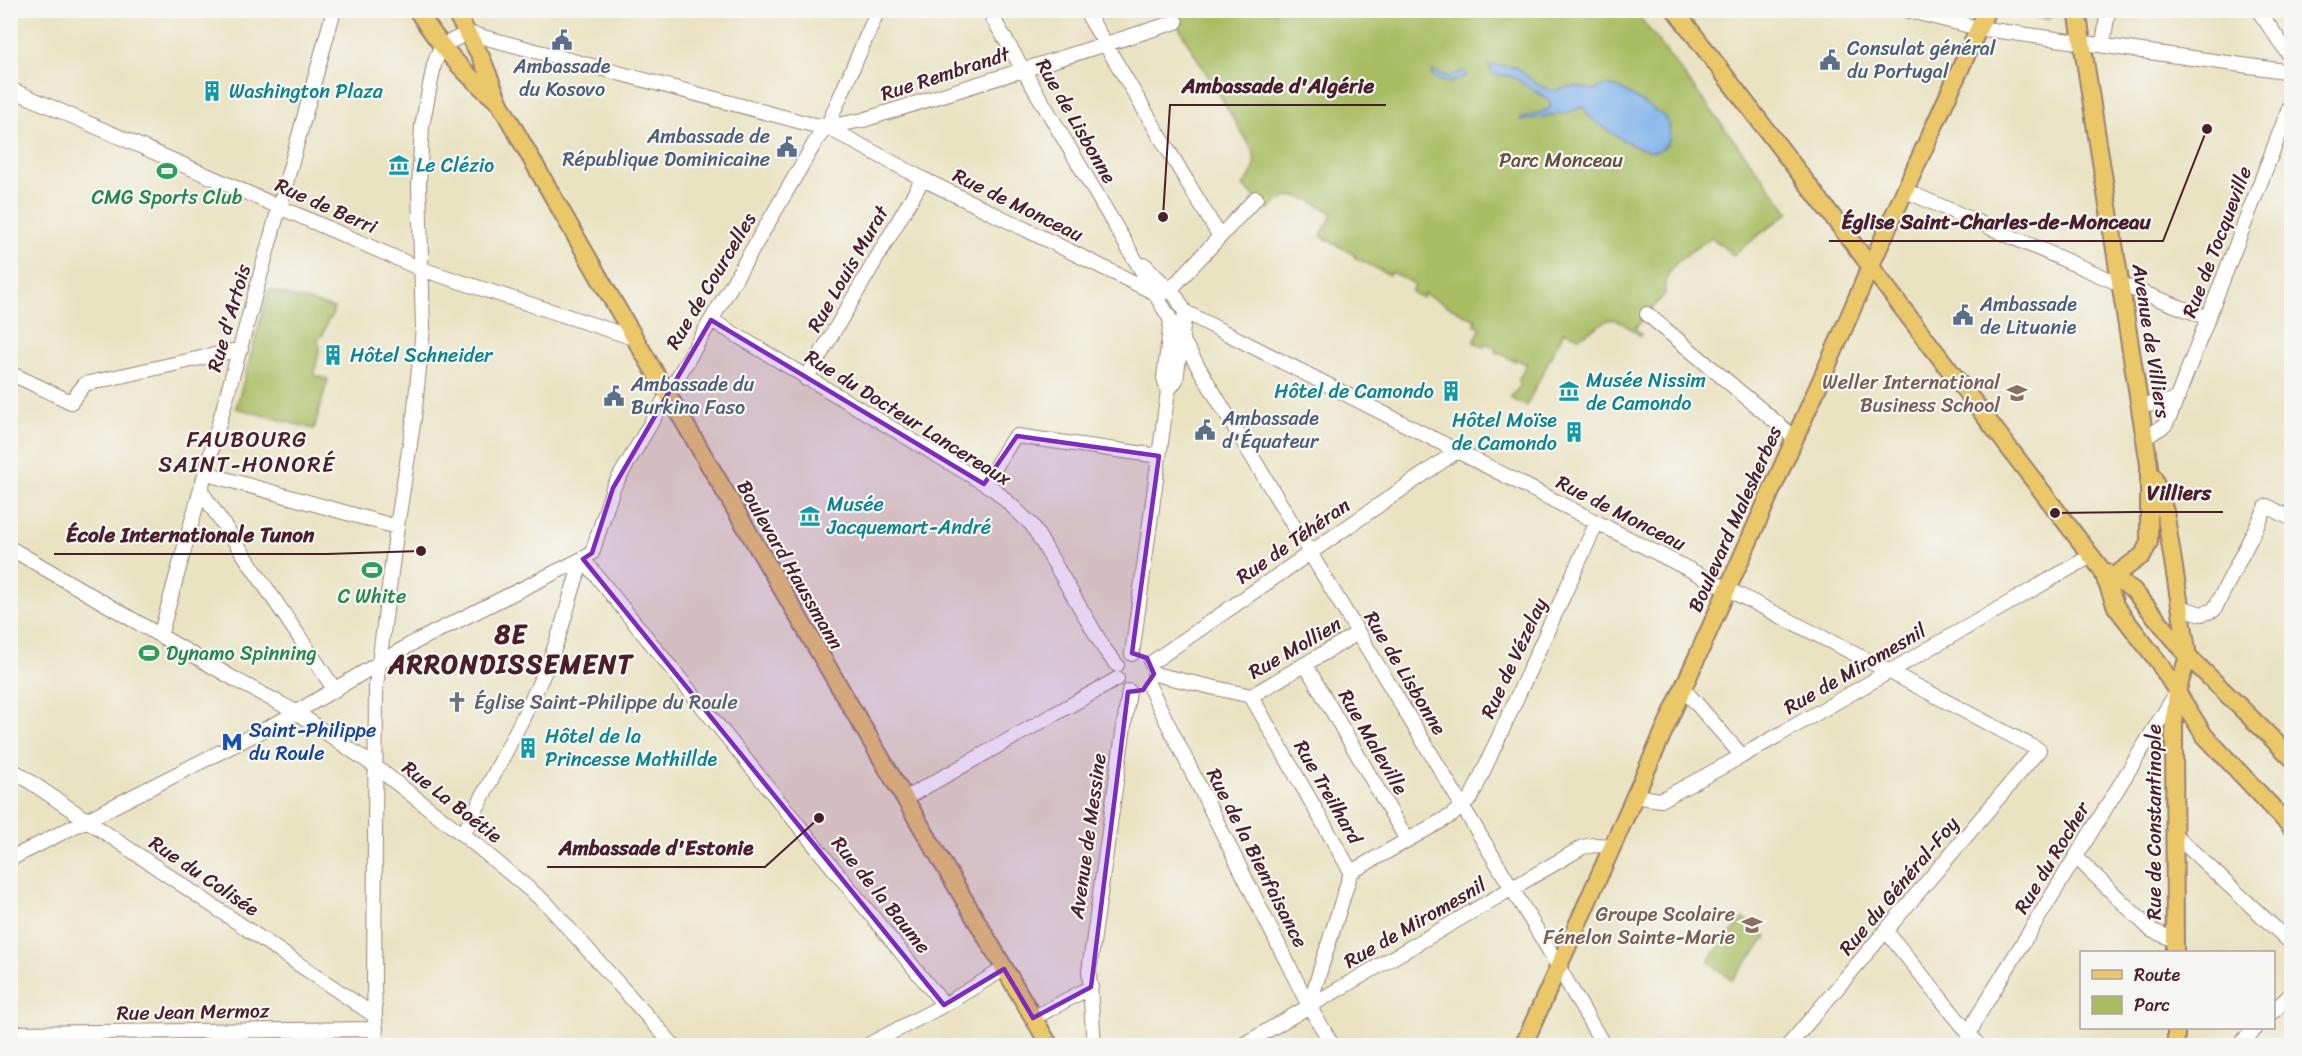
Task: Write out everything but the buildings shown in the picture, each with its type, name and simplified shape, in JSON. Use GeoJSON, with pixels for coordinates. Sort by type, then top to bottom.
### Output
{"type":"FeatureCollection","features":[{"type":"Feature","properties":{"kind":"main road","name":"Boulevard Haussmann"},"geometry":{"type":"LineString","coordinates":[[417,10],[441,46],[460,69],[500,104]]}},
{"type":"Feature","properties":{"kind":"main road","name":"Boulevard Haussmann"},"geometry":{"type":"LineString","coordinates":[[454,10],[483,62],[500,104],[634,338],[1050,1046]]}},
{"type":"Feature","properties":{"kind":"main road"},"geometry":{"type":"LineString","coordinates":[[1675,10],[2107,576],[2116,607],[2159,663],[2204,735],[2292,828]]}},
{"type":"Feature","properties":{"kind":"main road","name":"Boulevard Malesherbes"},"geometry":{"type":"LineString","coordinates":[[1523,1046],[1987,10]]}},
{"type":"Feature","properties":{"kind":"main road","name":"Avenue de Villiers"},"geometry":{"type":"LineString","coordinates":[[2077,10],[2149,465],[2150,536],[2146,550],[2140,557]]}},
{"type":"Feature","properties":{"kind":"main road","name":"Avenue de Villiers"},"geometry":{"type":"LineString","coordinates":[[2149,465],[2165,511],[2188,656]]}},
{"type":"Feature","properties":{"kind":"main road"},"geometry":{"type":"LineString","coordinates":[[2107,576],[2140,557],[2173,565]]}},
{"type":"Feature","properties":{"kind":"main road"},"geometry":{"type":"LineString","coordinates":[[2107,576],[2133,590],[2188,656],[2292,758]]}},
{"type":"Feature","properties":{"kind":"main road","name":"Rue de Constantinople"},"geometry":{"type":"LineString","coordinates":[[2175,946],[2176,692],[2188,656]]}},
{"type":"Feature","properties":{"kind":"main road"},"geometry":{"type":"LineString","coordinates":[[2176,1029],[2176,1046]]}},
{"type":"Feature","properties":{"kind":"street","name":"Rue d'Artois"},"geometry":{"type":"LineString","coordinates":[[160,636],[334,10]]}},
{"type":"Feature","properties":{"kind":"street","name":"Rue de Courcelles"},"geometry":{"type":"LineString","coordinates":[[463,835],[517,730],[551,657],[572,587],[583,559],[592,553],[613,488],[827,127],[878,10]]}},
{"type":"Feature","properties":{"kind":"street","name":"Rue de Lisbonne"},"geometry":{"type":"LineString","coordinates":[[987,10],[1604,1046]]}},
{"type":"Feature","properties":{"kind":"street"},"geometry":{"type":"LineString","coordinates":[[1085,10],[1220,237]]}},
{"type":"Feature","properties":{"kind":"street"},"geometry":{"type":"LineString","coordinates":[[1906,10],[1978,28],[2292,72]]}},
{"type":"Feature","properties":{"kind":"street"},"geometry":{"type":"LineString","coordinates":[[2103,45],[2108,10]]}},
{"type":"Feature","properties":{"kind":"street"},"geometry":{"type":"LineString","coordinates":[[2258,10],[2292,59]]}},
{"type":"Feature","properties":{"kind":"street","name":"Rue Rembrandt"},"geometry":{"type":"LineString","coordinates":[[827,127],[863,120],[1176,22]]}},
{"type":"Feature","properties":{"kind":"street"},"geometry":{"type":"LineString","coordinates":[[376,1046],[376,686],[417,395],[423,328],[419,185],[422,126],[434,65],[441,46],[468,33],[827,127]]}},
{"type":"Feature","properties":{"kind":"street","name":"Rue de Berri"},"geometry":{"type":"LineString","coordinates":[[10,89],[421,268],[634,338]]}},
{"type":"Feature","properties":{"kind":"street","name":"Rue de Tocqueville"},"geometry":{"type":"LineString","coordinates":[[2145,438],[2164,425],[2178,397],[2292,101]]}},
{"type":"Feature","properties":{"kind":"street","name":"Rue de Monceau"},"geometry":{"type":"LineString","coordinates":[[827,127],[923,179],[1155,293]]}},
{"type":"Feature","properties":{"kind":"street","name":"Rue Louis Murat"},"geometry":{"type":"LineString","coordinates":[[806,379],[923,179]]}},
{"type":"Feature","properties":{"kind":"street"},"geometry":{"type":"LineString","coordinates":[[1906,191],[2120,284],[2208,318]]}},
{"type":"Feature","properties":{"kind":"street"},"geometry":{"type":"LineString","coordinates":[[1155,293],[1170,290],[1256,198]]}},
{"type":"Feature","properties":{"kind":"street","name":"Rue de Lisbonne"},"geometry":{"type":"LineString","coordinates":[[1130,251],[1170,290],[1185,312]]}},
{"type":"Feature","properties":{"kind":"street"},"geometry":{"type":"LineString","coordinates":[[1168,391],[1176,380],[1185,312]]}},
{"type":"Feature","properties":{"kind":"street","name":"Rue de Monceau"},"geometry":{"type":"LineString","coordinates":[[1185,312],[2039,750]]}},
{"type":"Feature","properties":{"kind":"street"},"geometry":{"type":"LineString","coordinates":[[1647,314],[1795,438]]}},
{"type":"Feature","properties":{"kind":"street","name":"Rue du Docteur Lancereaux"},"geometry":{"type":"LineString","coordinates":[[711,320],[806,379],[995,490],[1032,525],[1117,672]]}},
{"type":"Feature","properties":{"kind":"street"},"geometry":{"type":"LineString","coordinates":[[1132,654],[1168,391],[1164,378],[1171,320]]}},
{"type":"Feature","properties":{"kind":"street"},"geometry":{"type":"LineString","coordinates":[[10,373],[71,402],[85,384],[241,349]]}},
{"type":"Feature","properties":{"kind":"street"},"geometry":{"type":"LineString","coordinates":[[2140,406],[2178,397]]}},
{"type":"Feature","properties":{"kind":"street"},"geometry":{"type":"LineString","coordinates":[[985,484],[1012,440],[1017,436],[1160,456]]}},
{"type":"Feature","properties":{"kind":"street","name":"Rue de Téhéran"},"geometry":{"type":"LineString","coordinates":[[1151,674],[1310,553],[1457,451]]}},
{"type":"Feature","properties":{"kind":"street"},"geometry":{"type":"LineString","coordinates":[[207,471],[218,477],[397,527]]}},
{"type":"Feature","properties":{"kind":"street"},"geometry":{"type":"LineString","coordinates":[[201,491],[335,690]]}},
{"type":"Feature","properties":{"kind":"street"},"geometry":{"type":"LineString","coordinates":[[2180,607],[2201,614],[2214,610],[2267,506],[2292,519]]}},
{"type":"Feature","properties":{"kind":"street","name":"Rue de Vézelay"},"geometry":{"type":"LineString","coordinates":[[1462,807],[1471,798],[1597,522]]}},
{"type":"Feature","properties":{"kind":"street","name":"Rue La Boétie"},"geometry":{"type":"LineString","coordinates":[[10,548],[296,712],[376,767],[547,904],[674,1046]]}},
{"type":"Feature","properties":{"kind":"street","name":"Rue de Miromesnil"},"geometry":{"type":"LineString","coordinates":[[1634,796],[1661,800],[2091,556]]}},
{"type":"Feature","properties":{"kind":"street"},"geometry":{"type":"LineString","coordinates":[[10,859],[296,712],[413,643],[583,559]]}},
{"type":"Feature","properties":{"kind":"street","name":"Rue de la Baume"},"geometry":{"type":"LineString","coordinates":[[583,559],[944,1005]]}},
{"type":"Feature","properties":{"kind":"street","name":"Rue Mollien"},"geometry":{"type":"LineString","coordinates":[[1251,696],[1358,633]]}},
{"type":"Feature","properties":{"kind":"street"},"geometry":{"type":"LineString","coordinates":[[1132,654],[1142,656],[1151,674],[1139,692],[1129,691],[1119,684],[1117,672],[1123,658],[1132,654]]}},
{"type":"Feature","properties":{"kind":"street","name":"Rue Maleville"},"geometry":{"type":"LineString","coordinates":[[1305,664],[1407,840]]}},
{"type":"Feature","properties":{"kind":"street"},"geometry":{"type":"LineString","coordinates":[[904,799],[1117,672]]}},
{"type":"Feature","properties":{"kind":"street"},"geometry":{"type":"LineString","coordinates":[[1151,674],[1251,696]]}},
{"type":"Feature","properties":{"kind":"street","name":"Rue de la Bienfaisance"},"geometry":{"type":"LineString","coordinates":[[1151,674],[1309,1006],[1333,1046]]}},
{"type":"Feature","properties":{"kind":"street"},"geometry":{"type":"LineString","coordinates":[[1683,688],[1742,756]]}},
{"type":"Feature","properties":{"kind":"street","name":"Avenue de Messine"},"geometry":{"type":"LineString","coordinates":[[1094,1046],[1089,971],[1129,691]]}},
{"type":"Feature","properties":{"kind":"street","name":"Rue du Rocher"},"geometry":{"type":"LineString","coordinates":[[1971,1042],[1976,1019],[2176,692]]}},
{"type":"Feature","properties":{"kind":"street","name":"Rue Treilhard"},"geometry":{"type":"LineString","coordinates":[[1251,696],[1351,872],[1309,1006]]}},
{"type":"Feature","properties":{"kind":"street"},"geometry":{"type":"LineString","coordinates":[[2153,729],[2174,743]]}},
{"type":"Feature","properties":{"kind":"street","name":"Rue du Général-Foy"},"geometry":{"type":"LineString","coordinates":[[1788,1046],[2039,750]]}},
{"type":"Feature","properties":{"kind":"street","name":"Rue du Colisée"},"geometry":{"type":"LineString","coordinates":[[10,768],[376,1023]]}},
{"type":"Feature","properties":{"kind":"street"},"geometry":{"type":"LineString","coordinates":[[1351,872],[1452,815],[1462,807]]}},
{"type":"Feature","properties":{"kind":"street"},"geometry":{"type":"LineString","coordinates":[[2175,835],[2292,944]]}},
{"type":"Feature","properties":{"kind":"street","name":"Rue de Miromesnil"},"geometry":{"type":"LineString","coordinates":[[1241,1046],[1583,847],[1612,846]]}},
{"type":"Feature","properties":{"kind":"street"},"geometry":{"type":"LineString","coordinates":[[2076,857],[2151,930],[2175,946]]}},
{"type":"Feature","properties":{"kind":"street"},"geometry":{"type":"LineString","coordinates":[[1886,931],[1971,1042]]}},
{"type":"Feature","properties":{"kind":"street"},"geometry":{"type":"LineString","coordinates":[[866,1046],[944,1005],[1004,969]]}},
{"type":"Feature","properties":{"kind":"street"},"geometry":{"type":"LineString","coordinates":[[1033,1018],[1091,987]]}},
{"type":"Feature","properties":{"kind":"street"},"geometry":{"type":"LineString","coordinates":[[2275,1010],[2292,993]]}},
{"type":"Feature","properties":{"kind":"street","name":"Rue Jean Mermoz"},"geometry":{"type":"LineString","coordinates":[[10,1033],[205,1032],[376,1023]]}},
{"type":"Feature","properties":{"kind":"street"},"geometry":{"type":"LineString","coordinates":[[2238,1046],[2255,1029]]}},
{"type":"Feature","properties":{"kind":"street"},"geometry":{"type":"LineString","coordinates":[[197,1046],[205,1032]]}},
{"type":"Feature","properties":{"kind":"highlighted area"},"geometry":{"type":"Polygon","coordinates":[[[711,320],[984,484],[1017,436],[1159,456],[1132,653],[1147,658],[1154,674],[1143,690],[1128,692],[1091,987],[1033,1018],[1004,969],[944,1005],[583,559],[592,553],[613,488],[711,320]]]}},
{"type":"Feature","properties":{"kind":"green space","name":"Parc Monceau"},"geometry":{"type":"Polygon","coordinates":[[[1169,11],[1635,11],[1789,212],[1733,255],[1711,237],[1687,254],[1667,275],[1665,294],[1635,328],[1641,334],[1640,336],[1621,322],[1614,320],[1603,322],[1579,337],[1564,331],[1526,406],[1510,398],[1520,386],[1518,381],[1527,364],[1495,351],[1496,348],[1486,343],[1484,347],[1474,342],[1481,328],[1474,324],[1476,320],[1424,294],[1422,298],[1411,292],[1415,284],[1391,272],[1389,275],[1321,236],[1333,213],[1300,197],[1285,198],[1268,210],[1243,186],[1253,170],[1255,161],[1253,151],[1169,11]]]}},
{"type":"Feature","properties":{"kind":"green space"},"geometry":{"type":"Polygon","coordinates":[[[2013,11],[2052,11],[2053,16],[2048,19],[2013,15],[2013,11]]]}},
{"type":"Feature","properties":{"kind":"green space"},"geometry":{"type":"Polygon","coordinates":[[[269,290],[334,308],[331,319],[328,319],[318,342],[320,347],[314,375],[328,379],[314,429],[236,408],[269,290]]]}},
{"type":"Feature","properties":{"kind":"green space"},"geometry":{"type":"Polygon","coordinates":[[[1744,918],[1767,937],[1732,980],[1708,961],[1744,918]]]}},
{"type":"Feature","properties":{"kind":"water"},"geometry":{"type":"Polygon","coordinates":[[[1488,65],[1516,67],[1535,83],[1550,90],[1556,91],[1573,86],[1594,90],[1606,85],[1619,88],[1663,115],[1669,124],[1670,138],[1660,150],[1652,152],[1634,146],[1591,118],[1583,107],[1521,121],[1520,119],[1547,110],[1550,107],[1549,100],[1511,76],[1493,74],[1488,65]]]}},
{"type":"Feature","properties":{"kind":"water"},"geometry":{"type":"Polygon","coordinates":[[[1432,71],[1449,77],[1464,71],[1467,76],[1449,83],[1432,78],[1432,71]]]}},
{"type":"Feature","properties":{"kind":"place","name":"Ambassade du Kosovo"},"geometry":{"type":"Point","coordinates":[562,40]}},
{"type":"Feature","properties":{"kind":"place","name":"Consulat général du Portugal"},"geometry":{"type":"Point","coordinates":[1830,60]}},
{"type":"Feature","properties":{"kind":"place","name":"Washington Plaza"},"geometry":{"type":"Point","coordinates":[212,91]}},
{"type":"Feature","properties":{"kind":"place","name":"Église Saint-Charles-de-Monceau"},"geometry":{"type":"Point","coordinates":[2207,129]}},
{"type":"Feature","properties":{"kind":"place","name":"Ambassade de République Dominicaine"},"geometry":{"type":"Point","coordinates":[787,147]}},
{"type":"Feature","properties":{"kind":"place","name":"Le Clézio"},"geometry":{"type":"Point","coordinates":[399,165]}},
{"type":"Feature","properties":{"kind":"place","name":"CMG Sports Club"},"geometry":{"type":"Point","coordinates":[167,171]}},
{"type":"Feature","properties":{"kind":"place","name":"Ambassade d'Algérie"},"geometry":{"type":"Point","coordinates":[1163,217]}},
{"type":"Feature","properties":{"kind":"place","name":"Ambassade de Lituanie"},"geometry":{"type":"Point","coordinates":[1963,315]}},
{"type":"Feature","properties":{"kind":"place","name":"Hôtel Schneider"},"geometry":{"type":"Point","coordinates":[333,355]}},
{"type":"Feature","properties":{"kind":"place","name":"Hôtel de Camondo"},"geometry":{"type":"Point","coordinates":[1451,391]}},
{"type":"Feature","properties":{"kind":"place","name":"Musée Nissim de Camondo"},"geometry":{"type":"Point","coordinates":[1569,391]}},
{"type":"Feature","properties":{"kind":"place","name":"Weller International Business School"},"geometry":{"type":"Point","coordinates":[2017,393]}},
{"type":"Feature","properties":{"kind":"place","name":"Ambassade du Burkina Faso"},"geometry":{"type":"Point","coordinates":[614,396]}},
{"type":"Feature","properties":{"kind":"place","name":"Ambassade d'Équateur"},"geometry":{"type":"Point","coordinates":[1205,430]}},
{"type":"Feature","properties":{"kind":"place","name":"Hôtel Moïse de Camondo"},"geometry":{"type":"Point","coordinates":[1574,432]}},
{"type":"Feature","properties":{"kind":"place","name":"Villiers"},"geometry":{"type":"Point","coordinates":[2055,513]}},
{"type":"Feature","properties":{"kind":"place","name":"Musée Jacquemart-André"},"geometry":{"type":"Point","coordinates":[810,516]}},
{"type":"Feature","properties":{"kind":"place","name":"École Internationale Tunon"},"geometry":{"type":"Point","coordinates":[421,551]}},
{"type":"Feature","properties":{"kind":"place","name":"C White"},"geometry":{"type":"Point","coordinates":[372,570]}},
{"type":"Feature","properties":{"kind":"place","name":"Dynamo Spinning"},"geometry":{"type":"Point","coordinates":[149,653]}},
{"type":"Feature","properties":{"kind":"place","name":"Église Saint-Philippe du Roule"},"geometry":{"type":"Point","coordinates":[457,702]}},
{"type":"Feature","properties":{"kind":"place","name":"Saint-Philippe du Roule"},"geometry":{"type":"Point","coordinates":[232,742]}},
{"type":"Feature","properties":{"kind":"place","name":"Hôtel de la Princesse Mathillde"},"geometry":{"type":"Point","coordinates":[528,748]}},
{"type":"Feature","properties":{"kind":"place","name":"Ambassade d'Estonie"},"geometry":{"type":"Point","coordinates":[819,818]}},
{"type":"Feature","properties":{"kind":"place","name":"Groupe Scolaire Fénelon Sainte-Marie"},"geometry":{"type":"Point","coordinates":[1752,925]}},
{"type":"Feature","properties":{"kind":"district","name":"FAUBOURG SAINT-HONORÉ"},"geometry":{"type":"Point","coordinates":[247,452]}},
{"type":"Feature","properties":{"kind":"district","name":"8E ARRONDISSEMENT"},"geometry":{"type":"Point","coordinates":[511,649]}}]}
